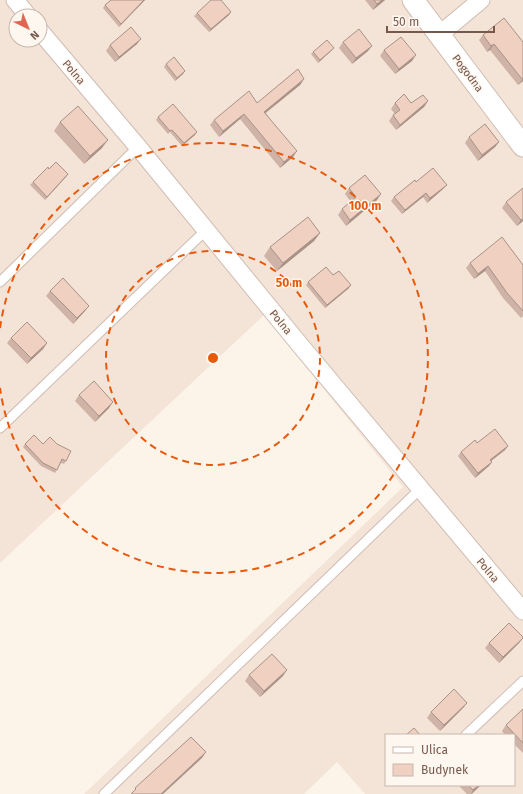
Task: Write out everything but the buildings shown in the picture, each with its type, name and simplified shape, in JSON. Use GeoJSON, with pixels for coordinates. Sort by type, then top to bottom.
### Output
{"type":"FeatureCollection","features":[{"type":"Feature","properties":{"kind":"street"},"geometry":{"type":"LineString","coordinates":[[15,0],[22,8]]}},
{"type":"Feature","properties":{"kind":"street","name":"Pogodna"},"geometry":{"type":"LineString","coordinates":[[413,0],[523,146]]}},
{"type":"Feature","properties":{"kind":"street"},"geometry":{"type":"LineString","coordinates":[[439,35],[481,0]]}},
{"type":"Feature","properties":{"kind":"street","name":"Polna"},"geometry":{"type":"LineString","coordinates":[[48,40],[523,611]]}},
{"type":"Feature","properties":{"kind":"lane"},"geometry":{"type":"LineString","coordinates":[[0,282],[138,147]]}},
{"type":"Feature","properties":{"kind":"lane"},"geometry":{"type":"LineString","coordinates":[[0,428],[206,230]]}},
{"type":"Feature","properties":{"kind":"lane"},"geometry":{"type":"LineString","coordinates":[[104,794],[420,489]]}},
{"type":"Feature","properties":{"kind":"lane"},"geometry":{"type":"LineString","coordinates":[[467,734],[523,681]]}},
{"type":"Feature","properties":{"kind":"shaded area"},"geometry":{"type":"Polygon","coordinates":[[[0,0],[523,0],[523,794],[365,794],[337,762],[304,794],[84,794],[403,487],[264,315],[0,563],[0,0]]]}}]}
